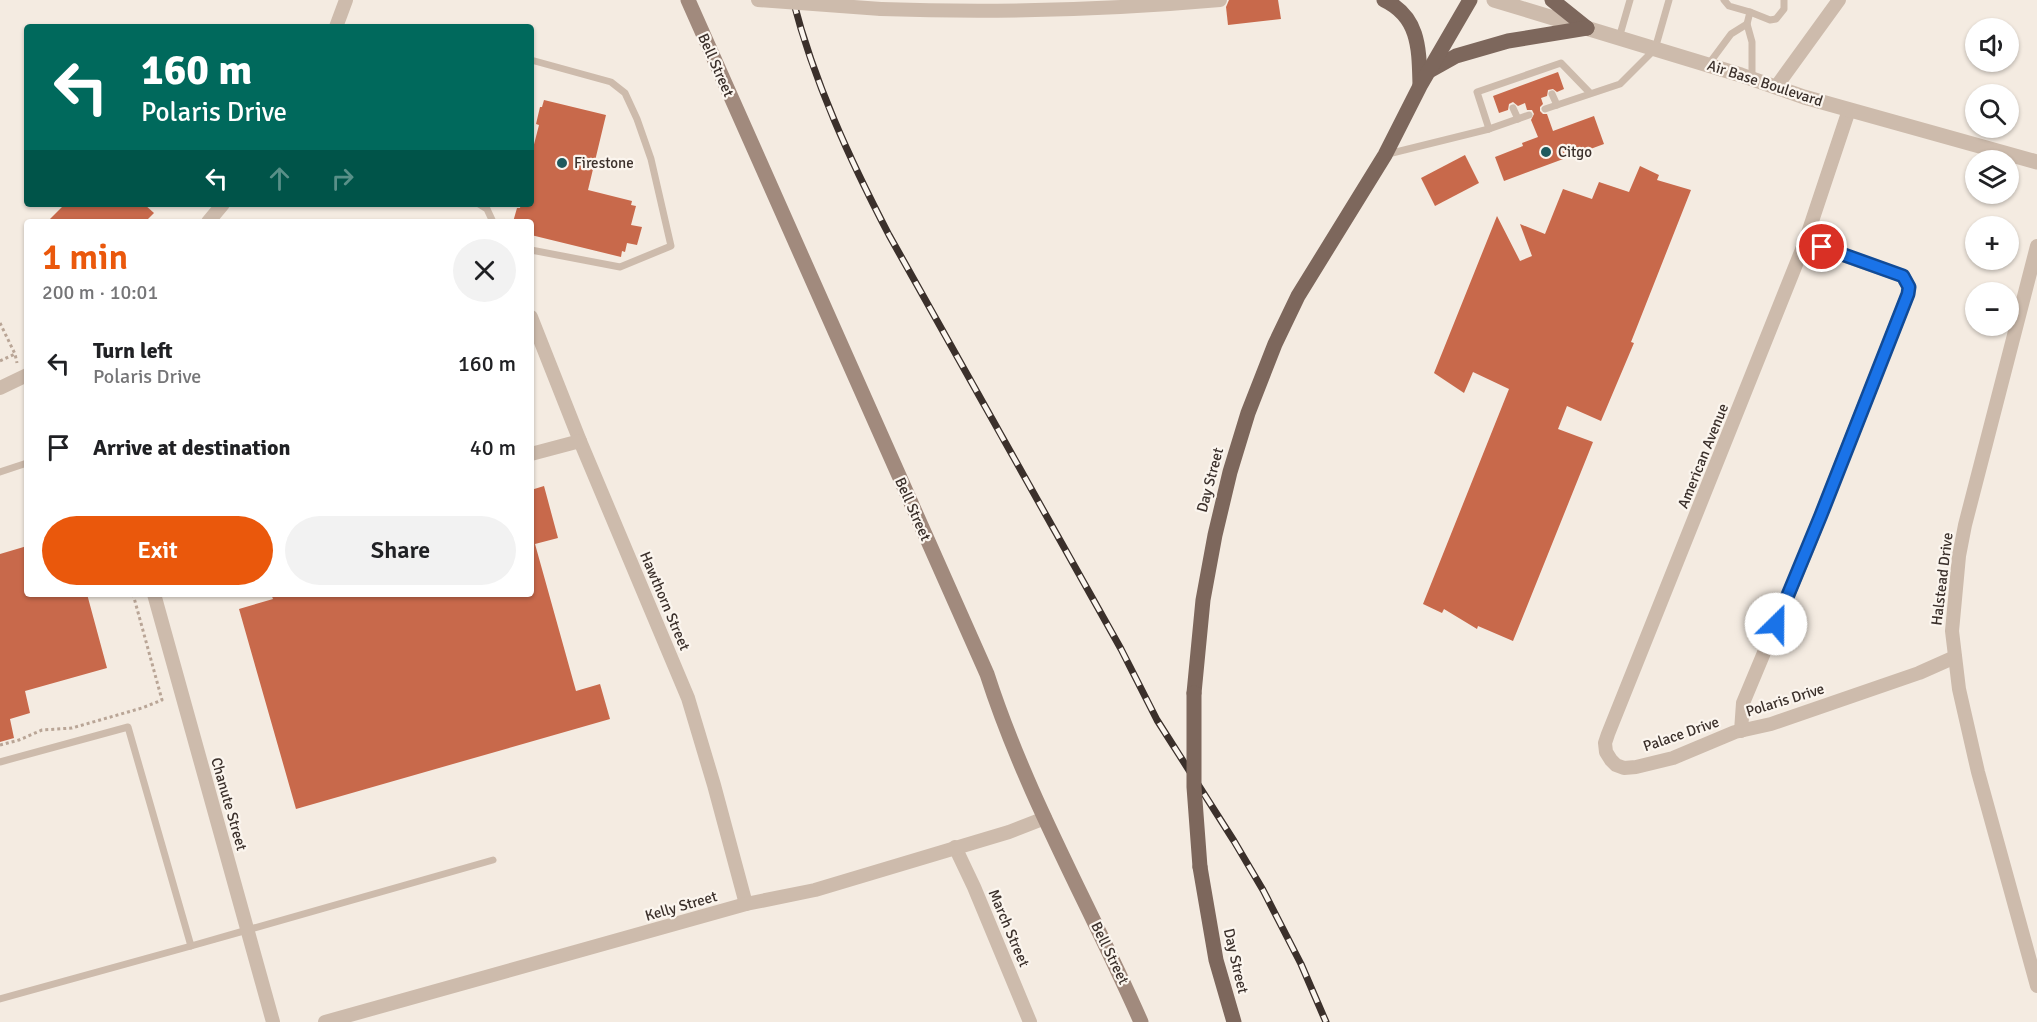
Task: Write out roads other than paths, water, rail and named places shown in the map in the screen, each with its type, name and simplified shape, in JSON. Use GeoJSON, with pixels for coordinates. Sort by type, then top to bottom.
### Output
{"type":"FeatureCollection","features":[{"type":"Feature","properties":{"kind":"main road","name":"Bell Street"},"geometry":{"type":"LineString","coordinates":[[688,0],[987,674],[999,712],[1059,850],[1140,1020]]}},
{"type":"Feature","properties":{"kind":"main road"},"geometry":{"type":"LineString","coordinates":[[1384,0],[1391,3],[1407,18],[1417,37],[1420,86]]}},
{"type":"Feature","properties":{"kind":"main road","name":"Day Street"},"geometry":{"type":"LineString","coordinates":[[1234,1022],[1216,960],[1200,867],[1194,787],[1194,693],[1203,600],[1215,535],[1230,472],[1248,413],[1275,344],[1298,296],[1385,154],[1420,86],[1470,0]]}},
{"type":"Feature","properties":{"kind":"main road"},"geometry":{"type":"LineString","coordinates":[[1552,0],[1587,28]]}},
{"type":"Feature","properties":{"kind":"main road"},"geometry":{"type":"LineString","coordinates":[[1428,72],[1456,56],[1508,40],[1587,28]]}},
{"type":"Feature","properties":{"kind":"street"},"geometry":{"type":"LineString","coordinates":[[337,24],[346,0]]}},
{"type":"Feature","properties":{"kind":"street"},"geometry":{"type":"LineString","coordinates":[[758,0],[960,12],[1164,5],[1220,0]]}},
{"type":"Feature","properties":{"kind":"street","name":"Air Base Boulevard"},"geometry":{"type":"LineString","coordinates":[[1494,0],[1752,78],[1849,110],[2037,162]]}},
{"type":"Feature","properties":{"kind":"street"},"geometry":{"type":"LineString","coordinates":[[1776,87],[1839,0]]}},
{"type":"Feature","properties":{"kind":"street","name":"American Avenue"},"geometry":{"type":"LineString","coordinates":[[1629,681],[1805,242],[1849,110]]}},
{"type":"Feature","properties":{"kind":"street"},"geometry":{"type":"LineString","coordinates":[[210,219],[220,207]]}},
{"type":"Feature","properties":{"kind":"street","name":"Polaris Drive"},"geometry":{"type":"LineString","coordinates":[[1805,242],[1903,276],[1909,287],[1813,535],[1743,703],[1741,731],[1771,724],[1919,673],[1955,657]]}},
{"type":"Feature","properties":{"kind":"street","name":"Halstead Drive"},"geometry":{"type":"LineString","coordinates":[[2037,246],[1959,556],[1952,631],[1959,689],[1978,772],[2037,986]]}},
{"type":"Feature","properties":{"kind":"street","name":"Hawthorn Street"},"geometry":{"type":"LineString","coordinates":[[534,325],[580,441],[688,698],[746,904]]}},
{"type":"Feature","properties":{"kind":"street"},"geometry":{"type":"LineString","coordinates":[[0,388],[24,376]]}},
{"type":"Feature","properties":{"kind":"street"},"geometry":{"type":"LineString","coordinates":[[534,453],[580,441]]}},
{"type":"Feature","properties":{"kind":"street","name":"Chanute Street"},"geometry":{"type":"LineString","coordinates":[[155,597],[273,1022]]}},
{"type":"Feature","properties":{"kind":"street","name":"Palace Drive"},"geometry":{"type":"LineString","coordinates":[[1629,681],[1605,743],[1606,752],[1616,765],[1624,768],[1636,767],[1673,758],[1741,731]]}},
{"type":"Feature","properties":{"kind":"street","name":"Kelly Street"},"geometry":{"type":"LineString","coordinates":[[325,1022],[746,904],[815,890],[1009,832],[1045,818]]}},
{"type":"Feature","properties":{"kind":"street","name":"March Street"},"geometry":{"type":"LineString","coordinates":[[955,848],[974,887],[1030,1022]]}},
{"type":"Feature","properties":{"kind":"lane"},"geometry":{"type":"LineString","coordinates":[[1619,38],[1630,0]]}},
{"type":"Feature","properties":{"kind":"lane"},"geometry":{"type":"LineString","coordinates":[[1545,109],[1620,84],[1655,49],[1669,0]]}},
{"type":"Feature","properties":{"kind":"lane"},"geometry":{"type":"LineString","coordinates":[[1724,0],[1729,6],[1770,20],[1776,19],[1784,9],[1784,0]]}},
{"type":"Feature","properties":{"kind":"lane"},"geometry":{"type":"LineString","coordinates":[[1750,12],[1747,24],[1752,42],[1752,78]]}},
{"type":"Feature","properties":{"kind":"lane"},"geometry":{"type":"LineString","coordinates":[[1708,65],[1731,34],[1747,24]]}},
{"type":"Feature","properties":{"kind":"lane"},"geometry":{"type":"LineString","coordinates":[[534,61],[611,82],[626,93],[651,159],[670,246],[620,267],[534,251]]}},
{"type":"Feature","properties":{"kind":"lane"},"geometry":{"type":"LineString","coordinates":[[1489,129],[1477,92],[1504,82],[1545,73],[1561,63],[1590,93]]}},
{"type":"Feature","properties":{"kind":"lane"},"geometry":{"type":"LineString","coordinates":[[1504,82],[1508,90]]}},
{"type":"Feature","properties":{"kind":"lane"},"geometry":{"type":"LineString","coordinates":[[1552,94],[1557,105]]}},
{"type":"Feature","properties":{"kind":"lane"},"geometry":{"type":"LineString","coordinates":[[1513,108],[1518,119]]}},
{"type":"Feature","properties":{"kind":"lane"},"geometry":{"type":"LineString","coordinates":[[1385,154],[1489,129],[1529,115]]}},
{"type":"Feature","properties":{"kind":"lane"},"geometry":{"type":"LineString","coordinates":[[0,472],[24,464]]}},
{"type":"Feature","properties":{"kind":"lane"},"geometry":{"type":"LineString","coordinates":[[0,762],[128,727],[191,946]]}},
{"type":"Feature","properties":{"kind":"lane"},"geometry":{"type":"LineString","coordinates":[[0,999],[493,860]]}},
{"type":"Feature","properties":{"kind":"railway"},"geometry":{"type":"LineString","coordinates":[[793,0],[822,91],[860,178],[889,235],[1121,649],[1157,720],[1263,890],[1301,964],[1326,1022]]}},
{"type":"Feature","properties":{"kind":"place","name":"Citgo"},"geometry":{"type":"Point","coordinates":[1546,152]}},
{"type":"Feature","properties":{"kind":"place","name":"Firestone"},"geometry":{"type":"Point","coordinates":[562,163]}}]}
